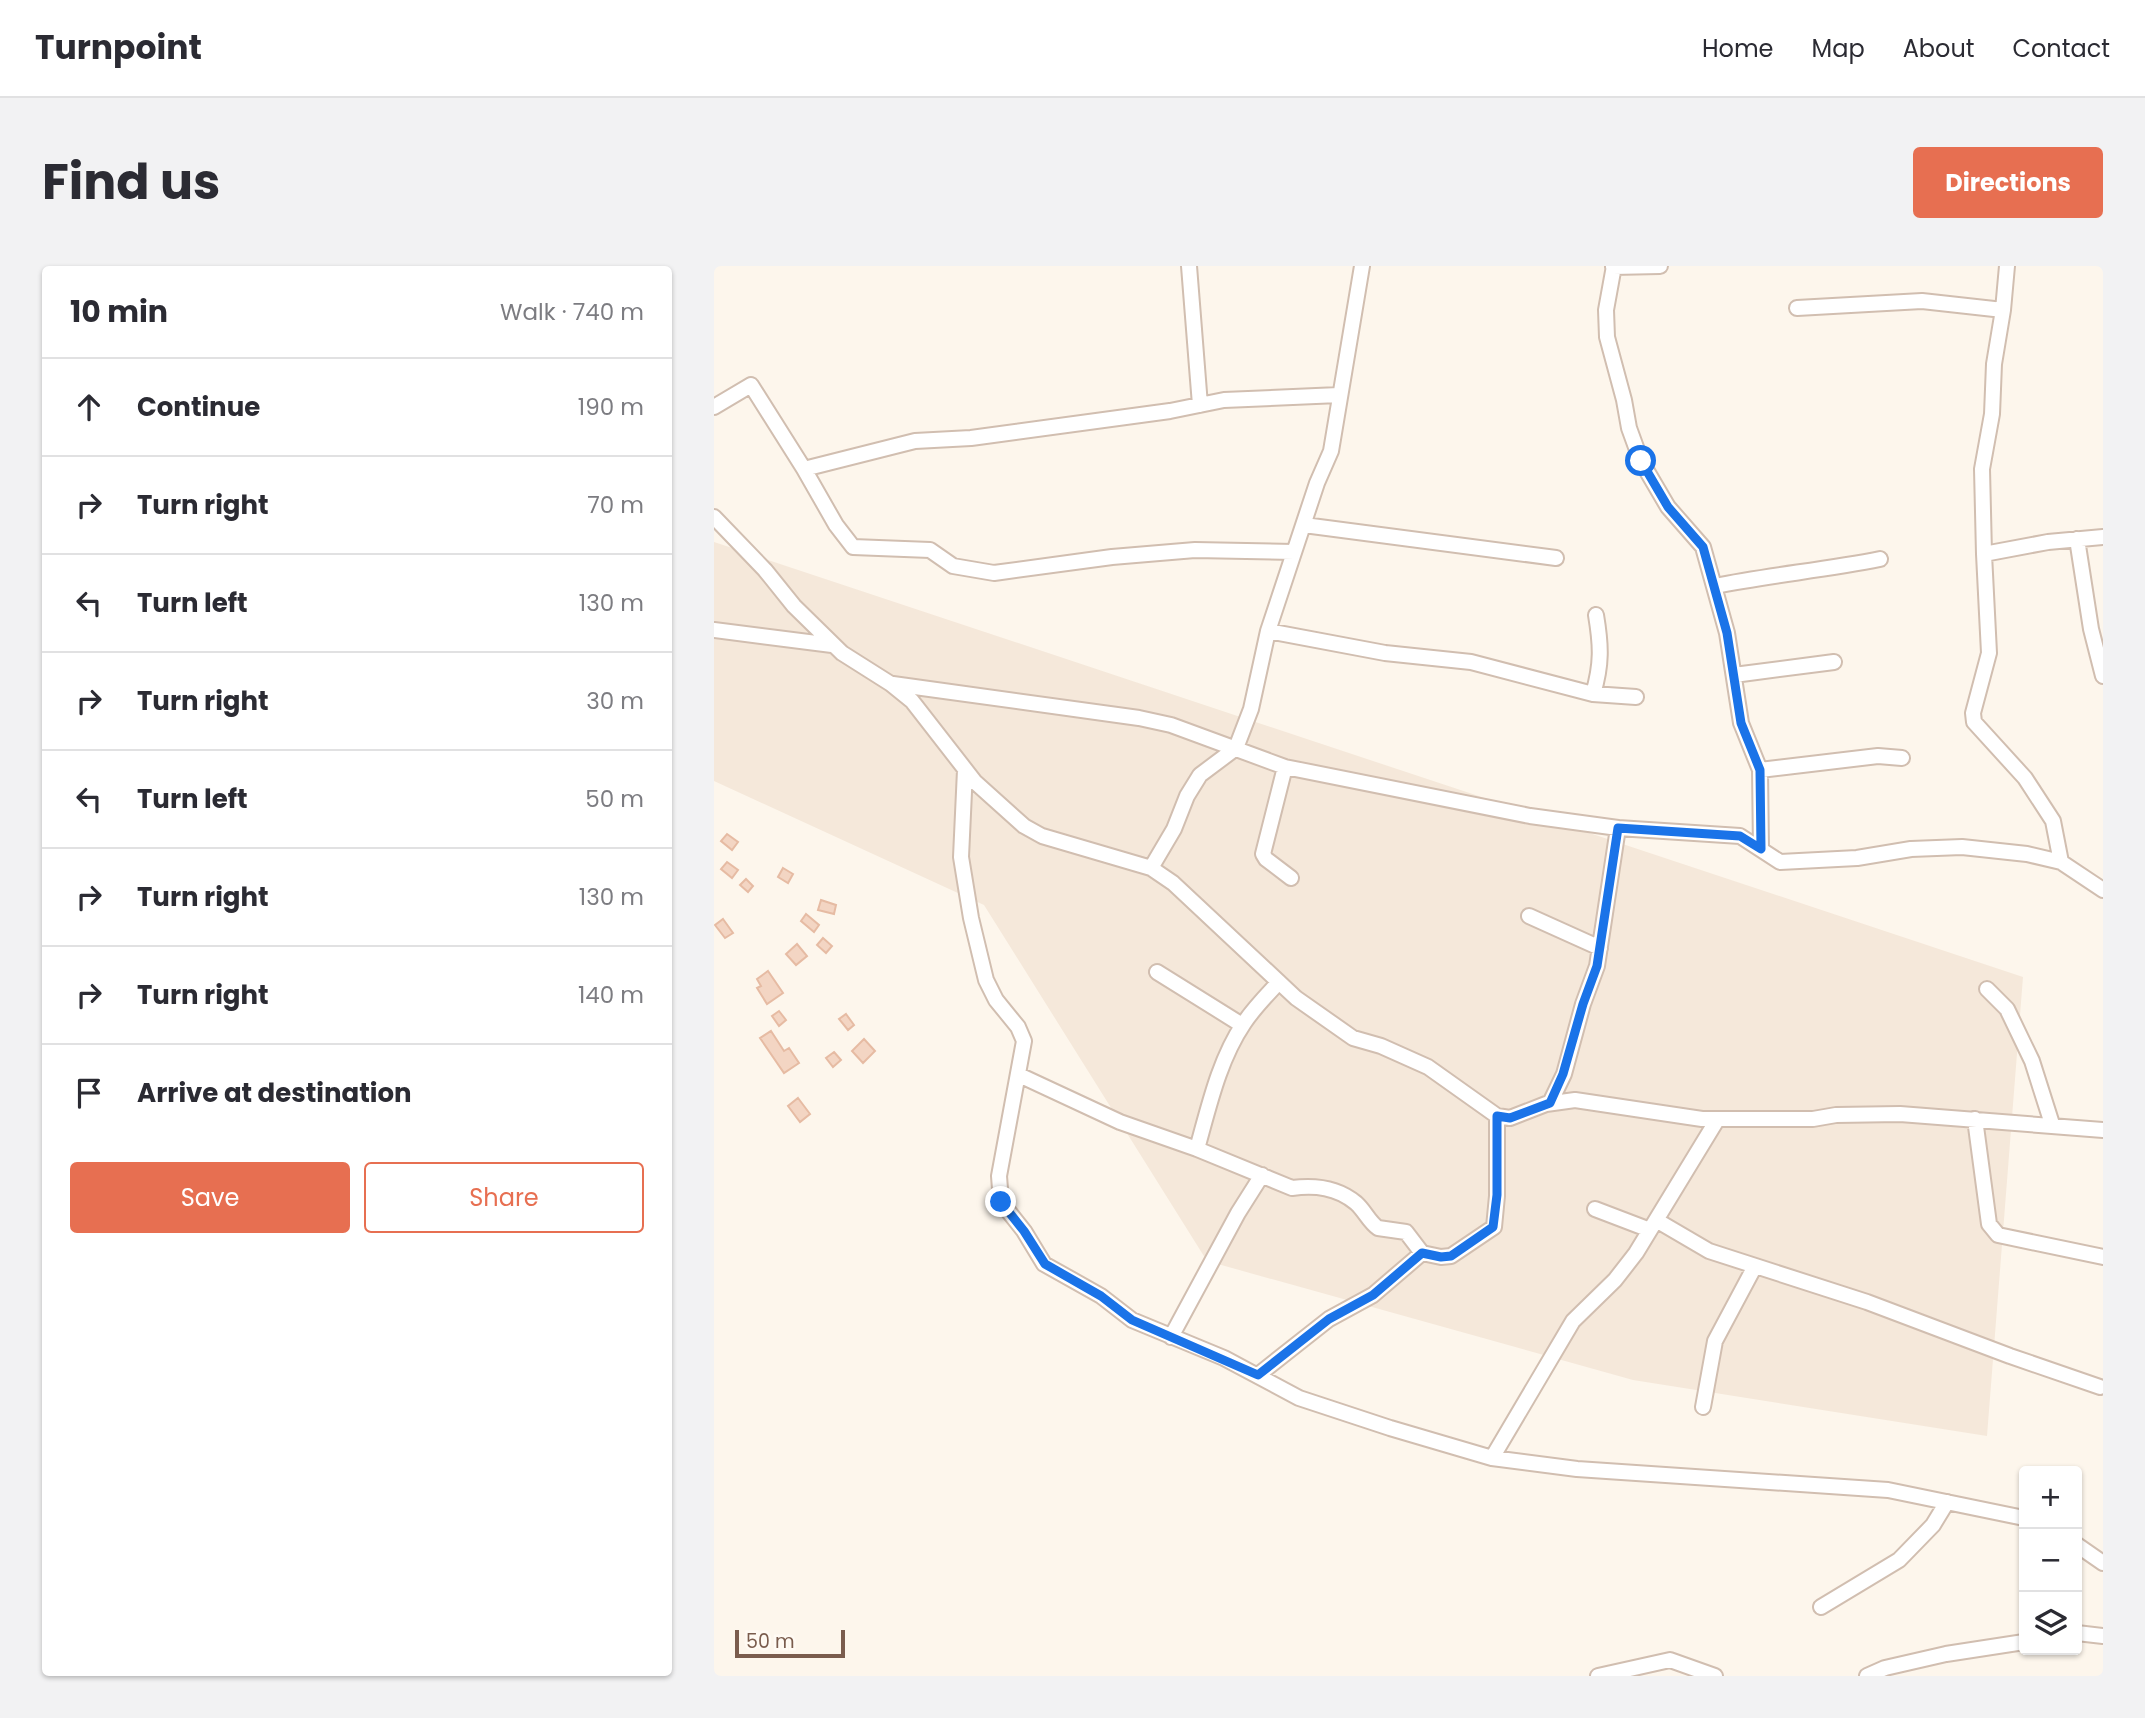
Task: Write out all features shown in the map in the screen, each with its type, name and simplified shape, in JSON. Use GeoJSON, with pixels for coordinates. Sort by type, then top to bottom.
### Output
{"type":"FeatureCollection","features":[{"type":"Feature","properties":{"kind":"street"},"geometry":{"type":"LineString","coordinates":[[1192,266],[1200,405]]}},
{"type":"Feature","properties":{"kind":"street"},"geometry":{"type":"LineString","coordinates":[[1151,869],[1174,830],[1187,796],[1199,775],[1236,748],[1251,709],[1268,631],[1331,451],[1362,266]]}},
{"type":"Feature","properties":{"kind":"street"},"geometry":{"type":"LineString","coordinates":[[1660,266],[1614,267],[1606,310],[1607,337],[1629,428],[1641,461],[1668,507],[1703,547],[1715,586],[1727,633],[1741,723],[1760,770],[1761,849]]}},
{"type":"Feature","properties":{"kind":"street"},"geometry":{"type":"LineString","coordinates":[[2007,266],[1994,363],[1992,414],[1982,469],[1989,653],[1973,713],[1974,722],[2025,778],[2053,821],[2062,862]]}},
{"type":"Feature","properties":{"kind":"street"},"geometry":{"type":"LineString","coordinates":[[1797,308],[1922,301],[2003,310]]}},
{"type":"Feature","properties":{"kind":"street"},"geometry":{"type":"LineString","coordinates":[[714,407],[751,385],[836,525],[853,547],[930,550],[953,566],[994,573],[1112,557],[1195,550],[1294,552]]}},
{"type":"Feature","properties":{"kind":"street"},"geometry":{"type":"LineString","coordinates":[[804,469],[915,441],[971,438],[1224,400],[1339,395]]}},
{"type":"Feature","properties":{"kind":"street"},"geometry":{"type":"LineString","coordinates":[[714,517],[832,645],[912,701],[975,782],[1024,826],[1091,852],[1151,869],[1173,883],[1296,998],[1353,1038],[1381,1046],[1428,1067],[1497,1116],[1510,1118],[1564,1100],[1591,1101],[1717,1120],[1813,1119],[1836,1115],[1900,1114],[2103,1130]]}},
{"type":"Feature","properties":{"kind":"street"},"geometry":{"type":"LineString","coordinates":[[1304,525],[1556,558]]}},
{"type":"Feature","properties":{"kind":"street"},"geometry":{"type":"LineString","coordinates":[[1984,554],[2103,537]]}},
{"type":"Feature","properties":{"kind":"street"},"geometry":{"type":"LineString","coordinates":[[2077,539],[2091,629],[2103,676]]}},
{"type":"Feature","properties":{"kind":"street"},"geometry":{"type":"LineString","coordinates":[[1715,586],[1880,559]]}},
{"type":"Feature","properties":{"kind":"street"},"geometry":{"type":"LineString","coordinates":[[1593,694],[1600,669],[1601,643],[1596,615]]}},
{"type":"Feature","properties":{"kind":"street"},"geometry":{"type":"LineString","coordinates":[[714,630],[832,645]]}},
{"type":"Feature","properties":{"kind":"street"},"geometry":{"type":"LineString","coordinates":[[1268,631],[1385,653],[1471,662],[1593,694],[1636,697]]}},
{"type":"Feature","properties":{"kind":"street"},"geometry":{"type":"LineString","coordinates":[[1734,675],[1834,662]]}},
{"type":"Feature","properties":{"kind":"street"},"geometry":{"type":"LineString","coordinates":[[891,684],[1139,718],[1171,725],[1286,767],[1530,816],[1618,828],[1740,836],[1780,862],[1857,858],[1911,849],[1962,847],[2027,854],[2062,862],[2103,890]]}},
{"type":"Feature","properties":{"kind":"street"},"geometry":{"type":"LineString","coordinates":[[1760,770],[1878,756],[1902,758]]}},
{"type":"Feature","properties":{"kind":"street"},"geometry":{"type":"LineString","coordinates":[[1286,767],[1263,854],[1291,878]]}},
{"type":"Feature","properties":{"kind":"street"},"geometry":{"type":"LineString","coordinates":[[965,770],[961,857],[971,918],[986,980],[996,1000],[1018,1027],[1024,1041],[999,1176],[1001,1202],[1045,1264],[1101,1296],[1132,1320],[1258,1375],[1298,1398],[1492,1458],[1577,1469],[1888,1490],[2019,1517]]}},
{"type":"Feature","properties":{"kind":"street"},"geometry":{"type":"LineString","coordinates":[[1550,1103],[1563,1074],[1597,966],[1618,828]]}},
{"type":"Feature","properties":{"kind":"street"},"geometry":{"type":"LineString","coordinates":[[1529,916],[1600,948]]}},
{"type":"Feature","properties":{"kind":"street"},"geometry":{"type":"LineString","coordinates":[[1157,972],[1242,1025]]}},
{"type":"Feature","properties":{"kind":"street"},"geometry":{"type":"LineString","coordinates":[[1197,1149],[1215,1083],[1242,1025],[1279,982]]}},
{"type":"Feature","properties":{"kind":"street"},"geometry":{"type":"LineString","coordinates":[[1987,989],[2007,1009],[2032,1061],[2052,1124]]}},
{"type":"Feature","properties":{"kind":"street"},"geometry":{"type":"LineString","coordinates":[[1018,1075],[1120,1122],[1197,1149],[1292,1188],[1331,1188],[1355,1203],[1378,1228],[1406,1232],[1422,1253],[1441,1257],[1451,1256],[1493,1227],[1497,1195],[1497,1116]]}},
{"type":"Feature","properties":{"kind":"street"},"geometry":{"type":"LineString","coordinates":[[1975,1119],[1989,1224],[1998,1235],[2103,1257]]}},
{"type":"Feature","properties":{"kind":"street"},"geometry":{"type":"LineString","coordinates":[[1492,1458],[1573,1321],[1615,1280],[1636,1253],[1717,1120]]}},
{"type":"Feature","properties":{"kind":"street"},"geometry":{"type":"LineString","coordinates":[[1171,1337],[1238,1213],[1262,1175]]}},
{"type":"Feature","properties":{"kind":"street"},"geometry":{"type":"LineString","coordinates":[[1595,1209],[1653,1225],[1709,1251],[1867,1302],[2100,1387]]}},
{"type":"Feature","properties":{"kind":"street"},"geometry":{"type":"LineString","coordinates":[[1258,1375],[1329,1319],[1373,1295],[1422,1253]]}},
{"type":"Feature","properties":{"kind":"street"},"geometry":{"type":"LineString","coordinates":[[1703,1407],[1715,1341],[1755,1266]]}},
{"type":"Feature","properties":{"kind":"street"},"geometry":{"type":"LineString","coordinates":[[1821,1607],[1899,1560],[1933,1525],[1947,1502]]}},
{"type":"Feature","properties":{"kind":"street"},"geometry":{"type":"LineString","coordinates":[[2082,1548],[2103,1563]]}},
{"type":"Feature","properties":{"kind":"street"},"geometry":{"type":"LineString","coordinates":[[2082,1634],[2103,1636]]}},
{"type":"Feature","properties":{"kind":"street"},"geometry":{"type":"LineString","coordinates":[[1867,1676],[1885,1668],[1946,1654],[2019,1643]]}},
{"type":"Feature","properties":{"kind":"street"},"geometry":{"type":"LineString","coordinates":[[1598,1676],[1670,1660],[1716,1676]]}},
{"type":"Feature","properties":{"kind":"shaded area"},"geometry":{"type":"Polygon","coordinates":[[[714,542],[2023,977],[1987,1436],[1633,1380],[1207,1261],[984,905],[714,781],[714,542]]]}},
{"type":"Feature","properties":{"kind":"building"},"geometry":{"type":"Polygon","coordinates":[[[727,834],[738,842],[732,850],[721,841],[727,834]]]}},
{"type":"Feature","properties":{"kind":"building"},"geometry":{"type":"Polygon","coordinates":[[[727,862],[738,870],[732,878],[721,869],[727,862]]]}},
{"type":"Feature","properties":{"kind":"building"},"geometry":{"type":"Polygon","coordinates":[[[783,868],[793,874],[788,883],[778,877],[783,868]]]}},
{"type":"Feature","properties":{"kind":"building"},"geometry":{"type":"Polygon","coordinates":[[[746,879],[753,886],[748,892],[740,885],[746,879]]]}},
{"type":"Feature","properties":{"kind":"building"},"geometry":{"type":"Polygon","coordinates":[[[821,900],[836,905],[834,914],[818,910],[821,900]]]}},
{"type":"Feature","properties":{"kind":"building"},"geometry":{"type":"Polygon","coordinates":[[[806,914],[819,925],[814,932],[801,921],[806,914]]]}},
{"type":"Feature","properties":{"kind":"building"},"geometry":{"type":"Polygon","coordinates":[[[723,919],[733,933],[725,938],[715,925],[723,919]]]}},
{"type":"Feature","properties":{"kind":"building"},"geometry":{"type":"Polygon","coordinates":[[[823,938],[832,946],[826,953],[817,945],[823,938]]]}},
{"type":"Feature","properties":{"kind":"building"},"geometry":{"type":"Polygon","coordinates":[[[797,944],[807,956],[796,965],[786,954],[797,944]]]}},
{"type":"Feature","properties":{"kind":"building"},"geometry":{"type":"Polygon","coordinates":[[[768,971],[783,993],[767,1004],[757,988],[761,986],[757,979],[768,971]]]}},
{"type":"Feature","properties":{"kind":"building"},"geometry":{"type":"Polygon","coordinates":[[[779,1011],[786,1020],[779,1026],[772,1016],[779,1011]]]}},
{"type":"Feature","properties":{"kind":"building"},"geometry":{"type":"Polygon","coordinates":[[[846,1014],[854,1025],[848,1030],[839,1019],[846,1014]]]}},
{"type":"Feature","properties":{"kind":"building"},"geometry":{"type":"Polygon","coordinates":[[[771,1031],[784,1051],[789,1048],[799,1063],[784,1073],[760,1038],[771,1031]]]}},
{"type":"Feature","properties":{"kind":"building"},"geometry":{"type":"Polygon","coordinates":[[[864,1039],[875,1051],[863,1063],[852,1051],[864,1039]]]}},
{"type":"Feature","properties":{"kind":"building"},"geometry":{"type":"Polygon","coordinates":[[[834,1052],[841,1060],[833,1067],[826,1058],[834,1052]]]}},
{"type":"Feature","properties":{"kind":"building"},"geometry":{"type":"Polygon","coordinates":[[[798,1098],[810,1114],[800,1122],[788,1106],[798,1098]]]}},
{"type":"Feature","properties":{"kind":"route"},"geometry":{"type":"LineString","coordinates":[[1001,1202],[1045,1264],[1101,1296],[1132,1320],[1258,1375],[1329,1319],[1373,1295],[1422,1253],[1451,1256],[1489,1232],[1496,1220],[1497,1116],[1510,1118],[1550,1103],[1563,1074],[1597,966],[1618,828],[1740,836],[1761,849],[1760,770],[1741,723],[1727,633],[1703,547],[1668,507],[1641,461]]}}]}
